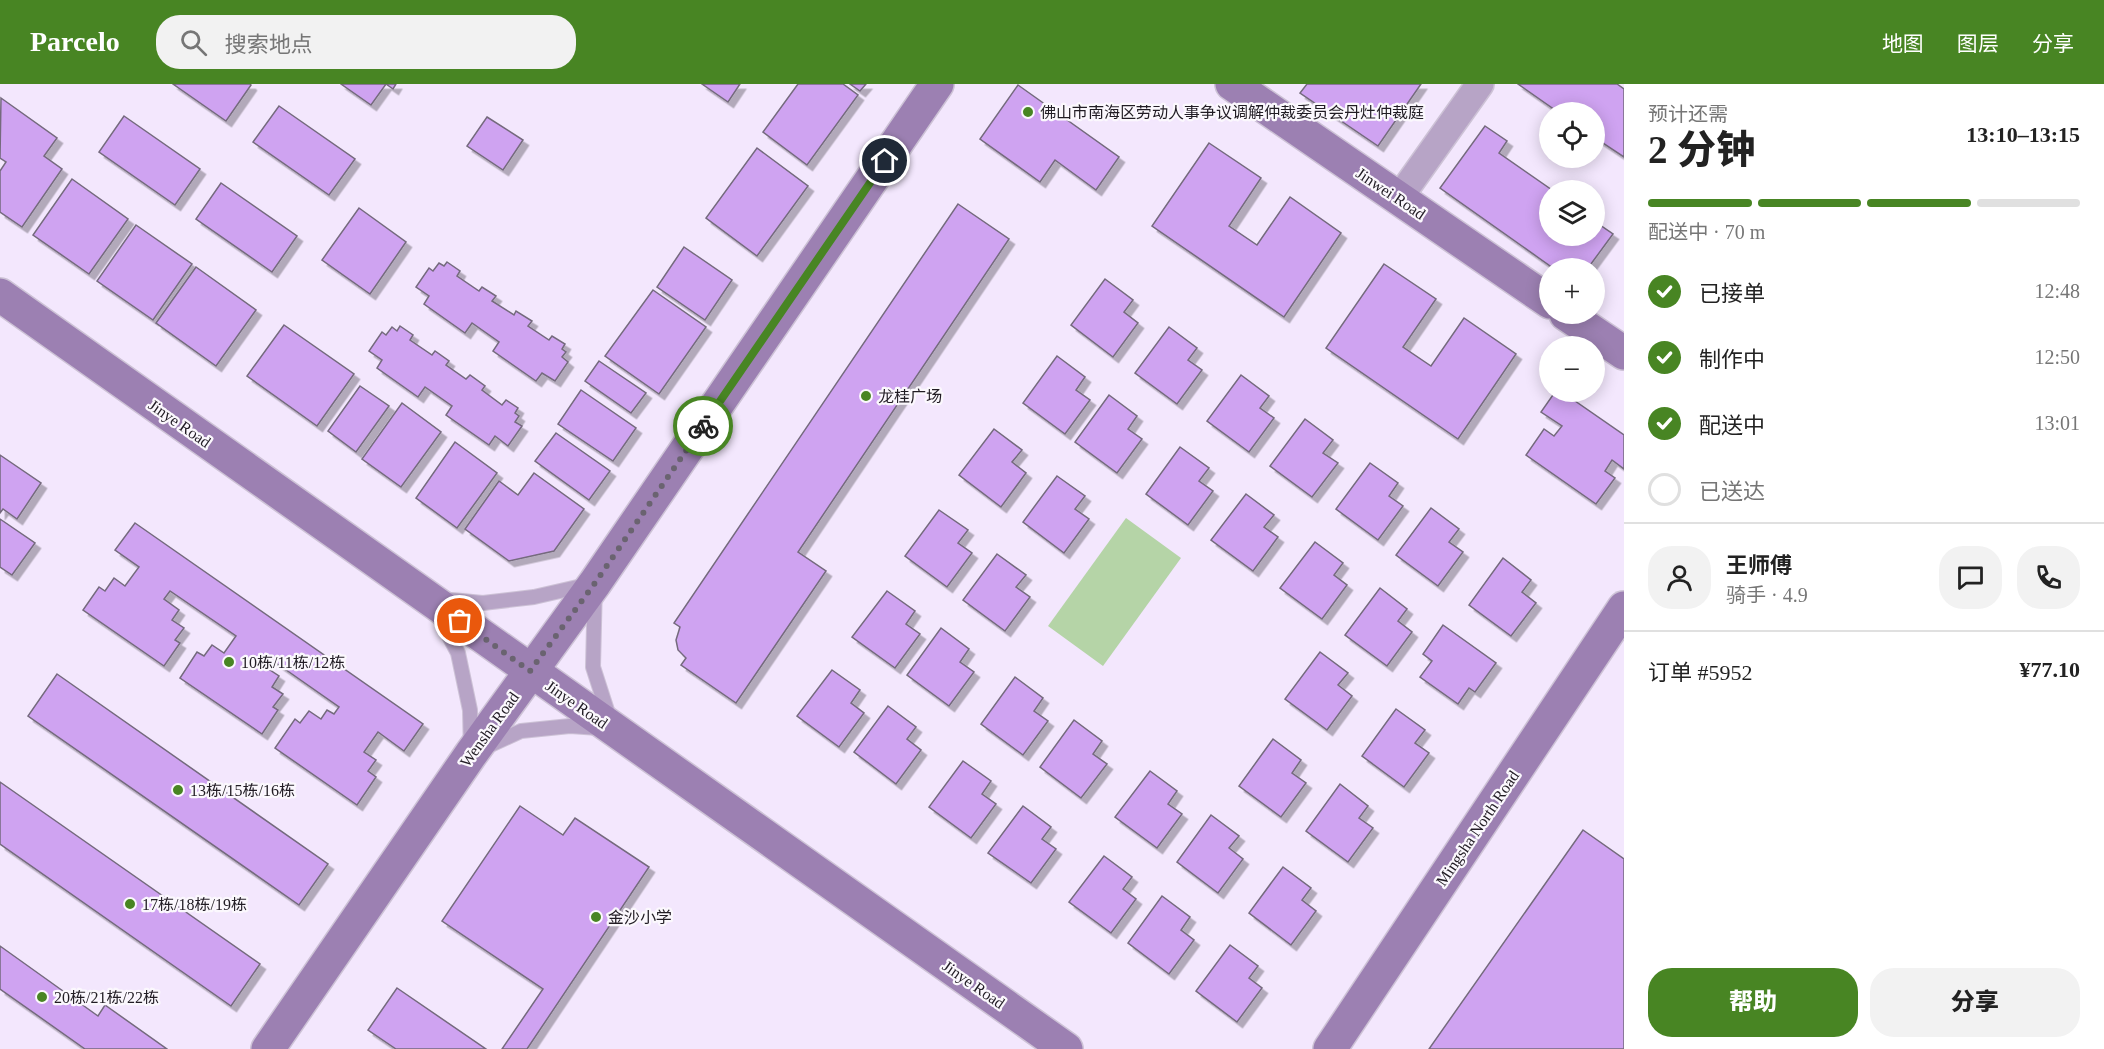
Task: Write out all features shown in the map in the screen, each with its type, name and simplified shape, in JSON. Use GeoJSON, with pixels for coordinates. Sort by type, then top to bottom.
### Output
{"type":"FeatureCollection","features":[{"type":"Feature","properties":{"kind":"street","name":"Wensha Road"},"geometry":{"type":"LineString","coordinates":[[268,1049],[471,754],[595,583],[938,84]]}},
{"type":"Feature","properties":{"kind":"street","name":"Jinwei Road"},"geometry":{"type":"LineString","coordinates":[[1232,84],[1539,294]]}},
{"type":"Feature","properties":{"kind":"street"},"geometry":{"type":"LineString","coordinates":[[1399,198],[1480,84]]}},
{"type":"Feature","properties":{"kind":"street","name":"Jinye Road"},"geometry":{"type":"LineString","coordinates":[[0,295],[1066,1049]]}},
{"type":"Feature","properties":{"kind":"street"},"geometry":{"type":"LineString","coordinates":[[1581,324],[1624,353]]}},
{"type":"Feature","properties":{"kind":"street","name":"Mingsha North Road"},"geometry":{"type":"LineString","coordinates":[[1330,1049],[1624,608]]}},
{"type":"Feature","properties":{"kind":"lane"},"geometry":{"type":"LineString","coordinates":[[595,583],[593,667],[613,729],[570,726],[521,731],[471,754],[470,711],[458,653],[429,598],[483,603],[534,597],[595,583]]}},
{"type":"Feature","properties":{"kind":"green space"},"geometry":{"type":"Polygon","coordinates":[[[1126,518],[1181,558],[1103,666],[1048,626],[1126,518]]]}},
{"type":"Feature","properties":{"kind":"building"},"geometry":{"type":"Polygon","coordinates":[[[173,84],[250,84],[251,85],[226,121],[173,84]]]}},
{"type":"Feature","properties":{"kind":"building"},"geometry":{"type":"Polygon","coordinates":[[[341,84],[386,84],[371,105],[341,84]]]}},
{"type":"Feature","properties":{"kind":"building"},"geometry":{"type":"Polygon","coordinates":[[[386,84],[396,84],[393,89],[386,84]]]}},
{"type":"Feature","properties":{"kind":"building"},"geometry":{"type":"Polygon","coordinates":[[[702,84],[740,84],[728,102],[702,84]]]}},
{"type":"Feature","properties":{"kind":"building"},"geometry":{"type":"Polygon","coordinates":[[[798,84],[843,84],[858,95],[807,165],[763,132],[798,84]]]}},
{"type":"Feature","properties":{"kind":"building"},"geometry":{"type":"Polygon","coordinates":[[[850,84],[866,84],[860,91],[850,84]]]}},
{"type":"Feature","properties":{"kind":"building"},"geometry":{"type":"Polygon","coordinates":[[[1307,84],[1421,84],[1378,146],[1300,93],[1307,84]]]}},
{"type":"Feature","properties":{"kind":"building"},"geometry":{"type":"Polygon","coordinates":[[[1518,84],[1617,84],[1624,89],[1624,157],[1605,144],[1605,102],[1544,102],[1518,84]]]}},
{"type":"Feature","properties":{"kind":"building","name":"佛山市南海区劳动人事争议调解仲裁委员会丹灶仲裁庭"},"geometry":{"type":"Polygon","coordinates":[[[1018,85],[1119,157],[1096,190],[1055,160],[1040,182],[980,139],[1018,85]]]}},
{"type":"Feature","properties":{"kind":"building"},"geometry":{"type":"Polygon","coordinates":[[[1,98],[57,138],[44,156],[62,169],[22,227],[0,212],[0,171],[6,162],[0,158],[1,98]]]}},
{"type":"Feature","properties":{"kind":"building"},"geometry":{"type":"Polygon","coordinates":[[[279,106],[355,159],[329,195],[253,142],[279,106]]]}},
{"type":"Feature","properties":{"kind":"building"},"geometry":{"type":"Polygon","coordinates":[[[124,116],[200,169],[175,205],[99,152],[124,116]]]}},
{"type":"Feature","properties":{"kind":"building"},"geometry":{"type":"Polygon","coordinates":[[[487,117],[523,140],[503,170],[467,146],[487,117]]]}},
{"type":"Feature","properties":{"kind":"building"},"geometry":{"type":"Polygon","coordinates":[[[1485,126],[1507,141],[1499,153],[1539,181],[1539,246],[1604,246],[1595,258],[1539,258],[1440,188],[1485,126]]]}},
{"type":"Feature","properties":{"kind":"building"},"geometry":{"type":"Polygon","coordinates":[[[1209,143],[1261,178],[1229,226],[1257,245],[1290,197],[1341,233],[1284,317],[1152,226],[1209,143]]]}},
{"type":"Feature","properties":{"kind":"building"},"geometry":{"type":"Polygon","coordinates":[[[757,148],[808,186],[757,256],[706,218],[757,148]]]}},
{"type":"Feature","properties":{"kind":"building"},"geometry":{"type":"Polygon","coordinates":[[[72,179],[128,219],[89,274],[33,235],[72,179]]]}},
{"type":"Feature","properties":{"kind":"building"},"geometry":{"type":"Polygon","coordinates":[[[221,183],[297,236],[272,272],[196,219],[221,183]]]}},
{"type":"Feature","properties":{"kind":"building","name":"龙桂广场"},"geometry":{"type":"Polygon","coordinates":[[[958,204],[1009,239],[798,552],[826,571],[736,703],[681,665],[686,658],[678,650],[676,640],[680,627],[674,623],[958,204]]]}},
{"type":"Feature","properties":{"kind":"building"},"geometry":{"type":"Polygon","coordinates":[[[359,208],[406,242],[370,294],[322,260],[359,208]]]}},
{"type":"Feature","properties":{"kind":"building"},"geometry":{"type":"Polygon","coordinates":[[[136,225],[192,264],[153,320],[97,281],[136,225]]]}},
{"type":"Feature","properties":{"kind":"building"},"geometry":{"type":"Polygon","coordinates":[[[1605,229],[1613,234],[1605,245],[1605,229]]]}},
{"type":"Feature","properties":{"kind":"building"},"geometry":{"type":"Polygon","coordinates":[[[684,247],[732,280],[705,320],[657,287],[684,247]]]}},
{"type":"Feature","properties":{"kind":"building"},"geometry":{"type":"Polygon","coordinates":[[[447,262],[460,271],[457,276],[479,291],[482,287],[496,296],[492,301],[514,315],[516,311],[532,321],[528,326],[549,340],[552,336],[565,344],[562,349],[566,352],[562,357],[568,362],[555,381],[542,373],[536,381],[493,351],[499,342],[472,323],[465,333],[424,304],[429,296],[416,287],[429,268],[433,271],[439,263],[444,266],[447,262]]]}},
{"type":"Feature","properties":{"kind":"building"},"geometry":{"type":"Polygon","coordinates":[[[1384,264],[1436,299],[1403,347],[1431,366],[1464,318],[1516,354],[1458,439],[1326,348],[1384,264]]]}},
{"type":"Feature","properties":{"kind":"building"},"geometry":{"type":"Polygon","coordinates":[[[196,267],[256,310],[216,366],[156,323],[196,267]]]}},
{"type":"Feature","properties":{"kind":"building"},"geometry":{"type":"Polygon","coordinates":[[[1105,279],[1133,300],[1124,312],[1138,323],[1113,357],[1071,325],[1105,279]]]}},
{"type":"Feature","properties":{"kind":"building"},"geometry":{"type":"Polygon","coordinates":[[[653,290],[706,327],[659,394],[605,356],[653,290]]]}},
{"type":"Feature","properties":{"kind":"building"},"geometry":{"type":"Polygon","coordinates":[[[284,325],[354,374],[317,426],[247,376],[284,325]]]}},
{"type":"Feature","properties":{"kind":"building"},"geometry":{"type":"Polygon","coordinates":[[[400,326],[413,335],[410,340],[432,355],[435,351],[449,361],[446,365],[466,379],[470,375],[485,386],[482,390],[502,405],[506,400],[518,408],[515,413],[519,416],[515,422],[522,426],[508,446],[495,436],[489,445],[446,415],[452,406],[425,387],[418,397],[377,368],[382,360],[369,351],[382,332],[386,335],[392,327],[397,331],[400,326]]]}},
{"type":"Feature","properties":{"kind":"building"},"geometry":{"type":"Polygon","coordinates":[[[1169,327],[1197,348],[1188,360],[1202,370],[1177,404],[1135,373],[1169,327]]]}},
{"type":"Feature","properties":{"kind":"building"},"geometry":{"type":"Polygon","coordinates":[[[1057,356],[1085,377],[1076,390],[1090,400],[1065,434],[1023,403],[1057,356]]]}},
{"type":"Feature","properties":{"kind":"building"},"geometry":{"type":"Polygon","coordinates":[[[599,361],[646,393],[631,413],[585,381],[599,361]]]}},
{"type":"Feature","properties":{"kind":"building"},"geometry":{"type":"Polygon","coordinates":[[[1241,375],[1269,396],[1260,408],[1274,418],[1249,452],[1207,421],[1241,375]]]}},
{"type":"Feature","properties":{"kind":"building"},"geometry":{"type":"Polygon","coordinates":[[[360,386],[389,406],[356,452],[328,431],[360,386]]]}},
{"type":"Feature","properties":{"kind":"building"},"geometry":{"type":"Polygon","coordinates":[[[581,390],[636,428],[613,461],[558,424],[581,390]]]}},
{"type":"Feature","properties":{"kind":"building"},"geometry":{"type":"Polygon","coordinates":[[[1109,395],[1137,416],[1128,429],[1142,439],[1117,473],[1075,442],[1109,395]]]}},
{"type":"Feature","properties":{"kind":"building"},"geometry":{"type":"Polygon","coordinates":[[[1548,402],[1576,402],[1624,435],[1624,469],[1612,460],[1605,471],[1615,478],[1596,504],[1526,455],[1544,429],[1554,436],[1562,426],[1541,412],[1548,402]]]}},
{"type":"Feature","properties":{"kind":"building"},"geometry":{"type":"Polygon","coordinates":[[[402,403],[441,432],[401,487],[362,459],[402,403]]]}},
{"type":"Feature","properties":{"kind":"building"},"geometry":{"type":"Polygon","coordinates":[[[1305,419],[1333,440],[1323,453],[1338,463],[1312,497],[1270,466],[1305,419]]]}},
{"type":"Feature","properties":{"kind":"building"},"geometry":{"type":"Polygon","coordinates":[[[994,429],[1022,450],[1012,462],[1026,473],[1001,507],[959,475],[994,429]]]}},
{"type":"Feature","properties":{"kind":"building"},"geometry":{"type":"Polygon","coordinates":[[[556,433],[610,471],[589,500],[535,461],[556,433]]]}},
{"type":"Feature","properties":{"kind":"building"},"geometry":{"type":"Polygon","coordinates":[[[455,442],[497,473],[457,528],[416,498],[455,442]]]}},
{"type":"Feature","properties":{"kind":"building"},"geometry":{"type":"Polygon","coordinates":[[[1180,447],[1209,468],[1199,481],[1213,491],[1188,525],[1146,494],[1180,447]]]}},
{"type":"Feature","properties":{"kind":"building"},"geometry":{"type":"Polygon","coordinates":[[[0,455],[41,483],[17,519],[3,509],[0,513],[0,455]]]}},
{"type":"Feature","properties":{"kind":"building"},"geometry":{"type":"Polygon","coordinates":[[[1370,463],[1398,483],[1389,496],[1403,506],[1378,540],[1336,509],[1370,463]]]}},
{"type":"Feature","properties":{"kind":"building"},"geometry":{"type":"Polygon","coordinates":[[[534,473],[584,509],[554,551],[509,561],[465,529],[499,481],[518,495],[534,473]]]}},
{"type":"Feature","properties":{"kind":"building"},"geometry":{"type":"Polygon","coordinates":[[[1057,476],[1085,496],[1075,509],[1089,519],[1064,553],[1023,522],[1057,476]]]}},
{"type":"Feature","properties":{"kind":"building"},"geometry":{"type":"Polygon","coordinates":[[[1246,494],[1274,515],[1264,527],[1278,537],[1253,571],[1211,540],[1246,494]]]}},
{"type":"Feature","properties":{"kind":"building"},"geometry":{"type":"Polygon","coordinates":[[[1431,508],[1459,529],[1449,542],[1463,552],[1438,586],[1396,555],[1431,508]]]}},
{"type":"Feature","properties":{"kind":"building"},"geometry":{"type":"Polygon","coordinates":[[[939,510],[968,530],[958,543],[972,553],[947,587],[905,556],[939,510]]]}},
{"type":"Feature","properties":{"kind":"building"},"geometry":{"type":"Polygon","coordinates":[[[0,519],[35,543],[12,575],[0,567],[0,519]]]}},
{"type":"Feature","properties":{"kind":"building","name":"10栋/11栋/12栋"},"geometry":{"type":"Polygon","coordinates":[[[135,523],[423,724],[404,751],[378,732],[364,752],[376,760],[368,771],[376,777],[357,805],[275,748],[295,719],[300,723],[309,711],[321,719],[327,710],[334,714],[339,707],[269,658],[264,666],[279,676],[272,687],[283,694],[273,707],[278,710],[262,734],[180,678],[197,652],[204,656],[212,645],[224,653],[236,636],[170,591],[164,599],[179,610],[172,620],[184,628],[175,640],[180,643],[164,666],[83,610],[99,587],[105,591],[114,578],[125,586],[139,567],[115,550],[135,523]]]}},
{"type":"Feature","properties":{"kind":"building"},"geometry":{"type":"Polygon","coordinates":[[[1315,542],[1343,563],[1334,575],[1347,585],[1322,619],[1280,588],[1315,542]]]}},
{"type":"Feature","properties":{"kind":"building"},"geometry":{"type":"Polygon","coordinates":[[[997,554],[1026,575],[1016,587],[1030,597],[1005,631],[963,600],[997,554]]]}},
{"type":"Feature","properties":{"kind":"building"},"geometry":{"type":"Polygon","coordinates":[[[1503,558],[1531,580],[1522,592],[1536,603],[1511,636],[1469,605],[1503,558]]]}},
{"type":"Feature","properties":{"kind":"building"},"geometry":{"type":"Polygon","coordinates":[[[1380,588],[1407,609],[1398,621],[1412,632],[1387,666],[1345,635],[1380,588]]]}},
{"type":"Feature","properties":{"kind":"building"},"geometry":{"type":"Polygon","coordinates":[[[887,591],[915,611],[906,624],[920,634],[895,668],[852,637],[887,591]]]}},
{"type":"Feature","properties":{"kind":"building"},"geometry":{"type":"Polygon","coordinates":[[[1443,625],[1496,663],[1475,692],[1469,688],[1458,704],[1420,677],[1432,661],[1423,654],[1443,625]]]}},
{"type":"Feature","properties":{"kind":"building"},"geometry":{"type":"Polygon","coordinates":[[[941,628],[969,649],[960,662],[974,672],[949,706],[907,675],[941,628]]]}},
{"type":"Feature","properties":{"kind":"building"},"geometry":{"type":"Polygon","coordinates":[[[1320,652],[1348,673],[1338,685],[1352,696],[1327,730],[1285,699],[1320,652]]]}},
{"type":"Feature","properties":{"kind":"building"},"geometry":{"type":"Polygon","coordinates":[[[832,670],[860,690],[851,703],[864,713],[839,747],[797,716],[832,670]]]}},
{"type":"Feature","properties":{"kind":"building","name":"13栋/15栋/16栋"},"geometry":{"type":"Polygon","coordinates":[[[57,674],[328,864],[299,905],[28,716],[57,674]]]}},
{"type":"Feature","properties":{"kind":"building"},"geometry":{"type":"Polygon","coordinates":[[[1015,677],[1043,698],[1034,711],[1048,721],[1023,755],[981,724],[1015,677]]]}},
{"type":"Feature","properties":{"kind":"building"},"geometry":{"type":"Polygon","coordinates":[[[888,706],[916,727],[907,739],[921,750],[896,784],[854,752],[888,706]]]}},
{"type":"Feature","properties":{"kind":"building"},"geometry":{"type":"Polygon","coordinates":[[[1396,709],[1425,730],[1415,743],[1429,753],[1404,787],[1362,756],[1396,709]]]}},
{"type":"Feature","properties":{"kind":"building"},"geometry":{"type":"Polygon","coordinates":[[[1074,720],[1102,741],[1093,754],[1107,764],[1081,798],[1040,767],[1074,720]]]}},
{"type":"Feature","properties":{"kind":"building"},"geometry":{"type":"Polygon","coordinates":[[[1273,739],[1301,760],[1292,773],[1306,783],[1281,817],[1239,786],[1273,739]]]}},
{"type":"Feature","properties":{"kind":"building"},"geometry":{"type":"Polygon","coordinates":[[[963,761],[991,781],[982,794],[996,804],[971,838],[929,807],[963,761]]]}},
{"type":"Feature","properties":{"kind":"building"},"geometry":{"type":"Polygon","coordinates":[[[1150,771],[1177,791],[1168,804],[1182,814],[1157,848],[1115,817],[1150,771]]]}},
{"type":"Feature","properties":{"kind":"building","name":"17栋/18栋/19栋"},"geometry":{"type":"Polygon","coordinates":[[[0,782],[260,964],[231,1006],[0,844],[0,782]]]}},
{"type":"Feature","properties":{"kind":"building"},"geometry":{"type":"Polygon","coordinates":[[[1340,784],[1368,806],[1359,818],[1373,828],[1348,862],[1306,831],[1340,784]]]}},
{"type":"Feature","properties":{"kind":"building"},"geometry":{"type":"Polygon","coordinates":[[[520,806],[563,835],[575,818],[649,867],[527,1049],[502,1049],[543,989],[442,921],[520,806]]]}},
{"type":"Feature","properties":{"kind":"building"},"geometry":{"type":"Polygon","coordinates":[[[1023,806],[1051,827],[1042,839],[1056,849],[1031,883],[988,853],[1023,806]]]}},
{"type":"Feature","properties":{"kind":"building"},"geometry":{"type":"Polygon","coordinates":[[[1211,815],[1239,836],[1229,848],[1243,859],[1218,893],[1177,862],[1211,815]]]}},
{"type":"Feature","properties":{"kind":"building"},"geometry":{"type":"Polygon","coordinates":[[[1583,830],[1624,859],[1624,1049],[1429,1049],[1583,830]]]}},
{"type":"Feature","properties":{"kind":"building"},"geometry":{"type":"Polygon","coordinates":[[[1104,856],[1132,877],[1123,889],[1136,899],[1111,933],[1069,902],[1104,856]]]}},
{"type":"Feature","properties":{"kind":"building"},"geometry":{"type":"Polygon","coordinates":[[[1283,867],[1311,888],[1302,900],[1316,911],[1291,945],[1249,913],[1283,867]]]}},
{"type":"Feature","properties":{"kind":"building"},"geometry":{"type":"Polygon","coordinates":[[[1162,896],[1190,917],[1181,930],[1194,940],[1169,974],[1128,943],[1162,896]]]}},
{"type":"Feature","properties":{"kind":"building"},"geometry":{"type":"Polygon","coordinates":[[[1230,945],[1258,966],[1249,978],[1262,988],[1237,1022],[1196,991],[1230,945]]]}},
{"type":"Feature","properties":{"kind":"building","name":"20栋/21栋/22栋"},"geometry":{"type":"Polygon","coordinates":[[[0,946],[98,1016],[105,1005],[167,1049],[85,1049],[0,989],[0,946]]]}},
{"type":"Feature","properties":{"kind":"building"},"geometry":{"type":"Polygon","coordinates":[[[397,988],[486,1049],[396,1049],[368,1030],[397,988]]]}},
{"type":"Feature","properties":{"kind":"way so far"},"geometry":{"type":"LineString","coordinates":[[460,621],[530,671],[595,583],[703,426]]}},
{"type":"Feature","properties":{"kind":"place","name":"佛山市南海区劳动人事争议调解仲裁委员会丹灶仲裁庭"},"geometry":{"type":"Point","coordinates":[1028,112]}},
{"type":"Feature","properties":{"kind":"place","name":"龙桂广场"},"geometry":{"type":"Point","coordinates":[866,396]}},
{"type":"Feature","properties":{"kind":"place","name":"10栋/11栋/12栋"},"geometry":{"type":"Point","coordinates":[229,662]}},
{"type":"Feature","properties":{"kind":"place","name":"13栋/15栋/16栋"},"geometry":{"type":"Point","coordinates":[178,790]}},
{"type":"Feature","properties":{"kind":"place","name":"17栋/18栋/19栋"},"geometry":{"type":"Point","coordinates":[130,904]}},
{"type":"Feature","properties":{"kind":"place","name":"金沙小学"},"geometry":{"type":"Point","coordinates":[596,917]}},
{"type":"Feature","properties":{"kind":"place","name":"20栋/21栋/22栋"},"geometry":{"type":"Point","coordinates":[42,997]}},
{"type":"Feature","properties":{"kind":"route"},"geometry":{"type":"LineString","coordinates":[[703,426],[885,161]]}}]}
